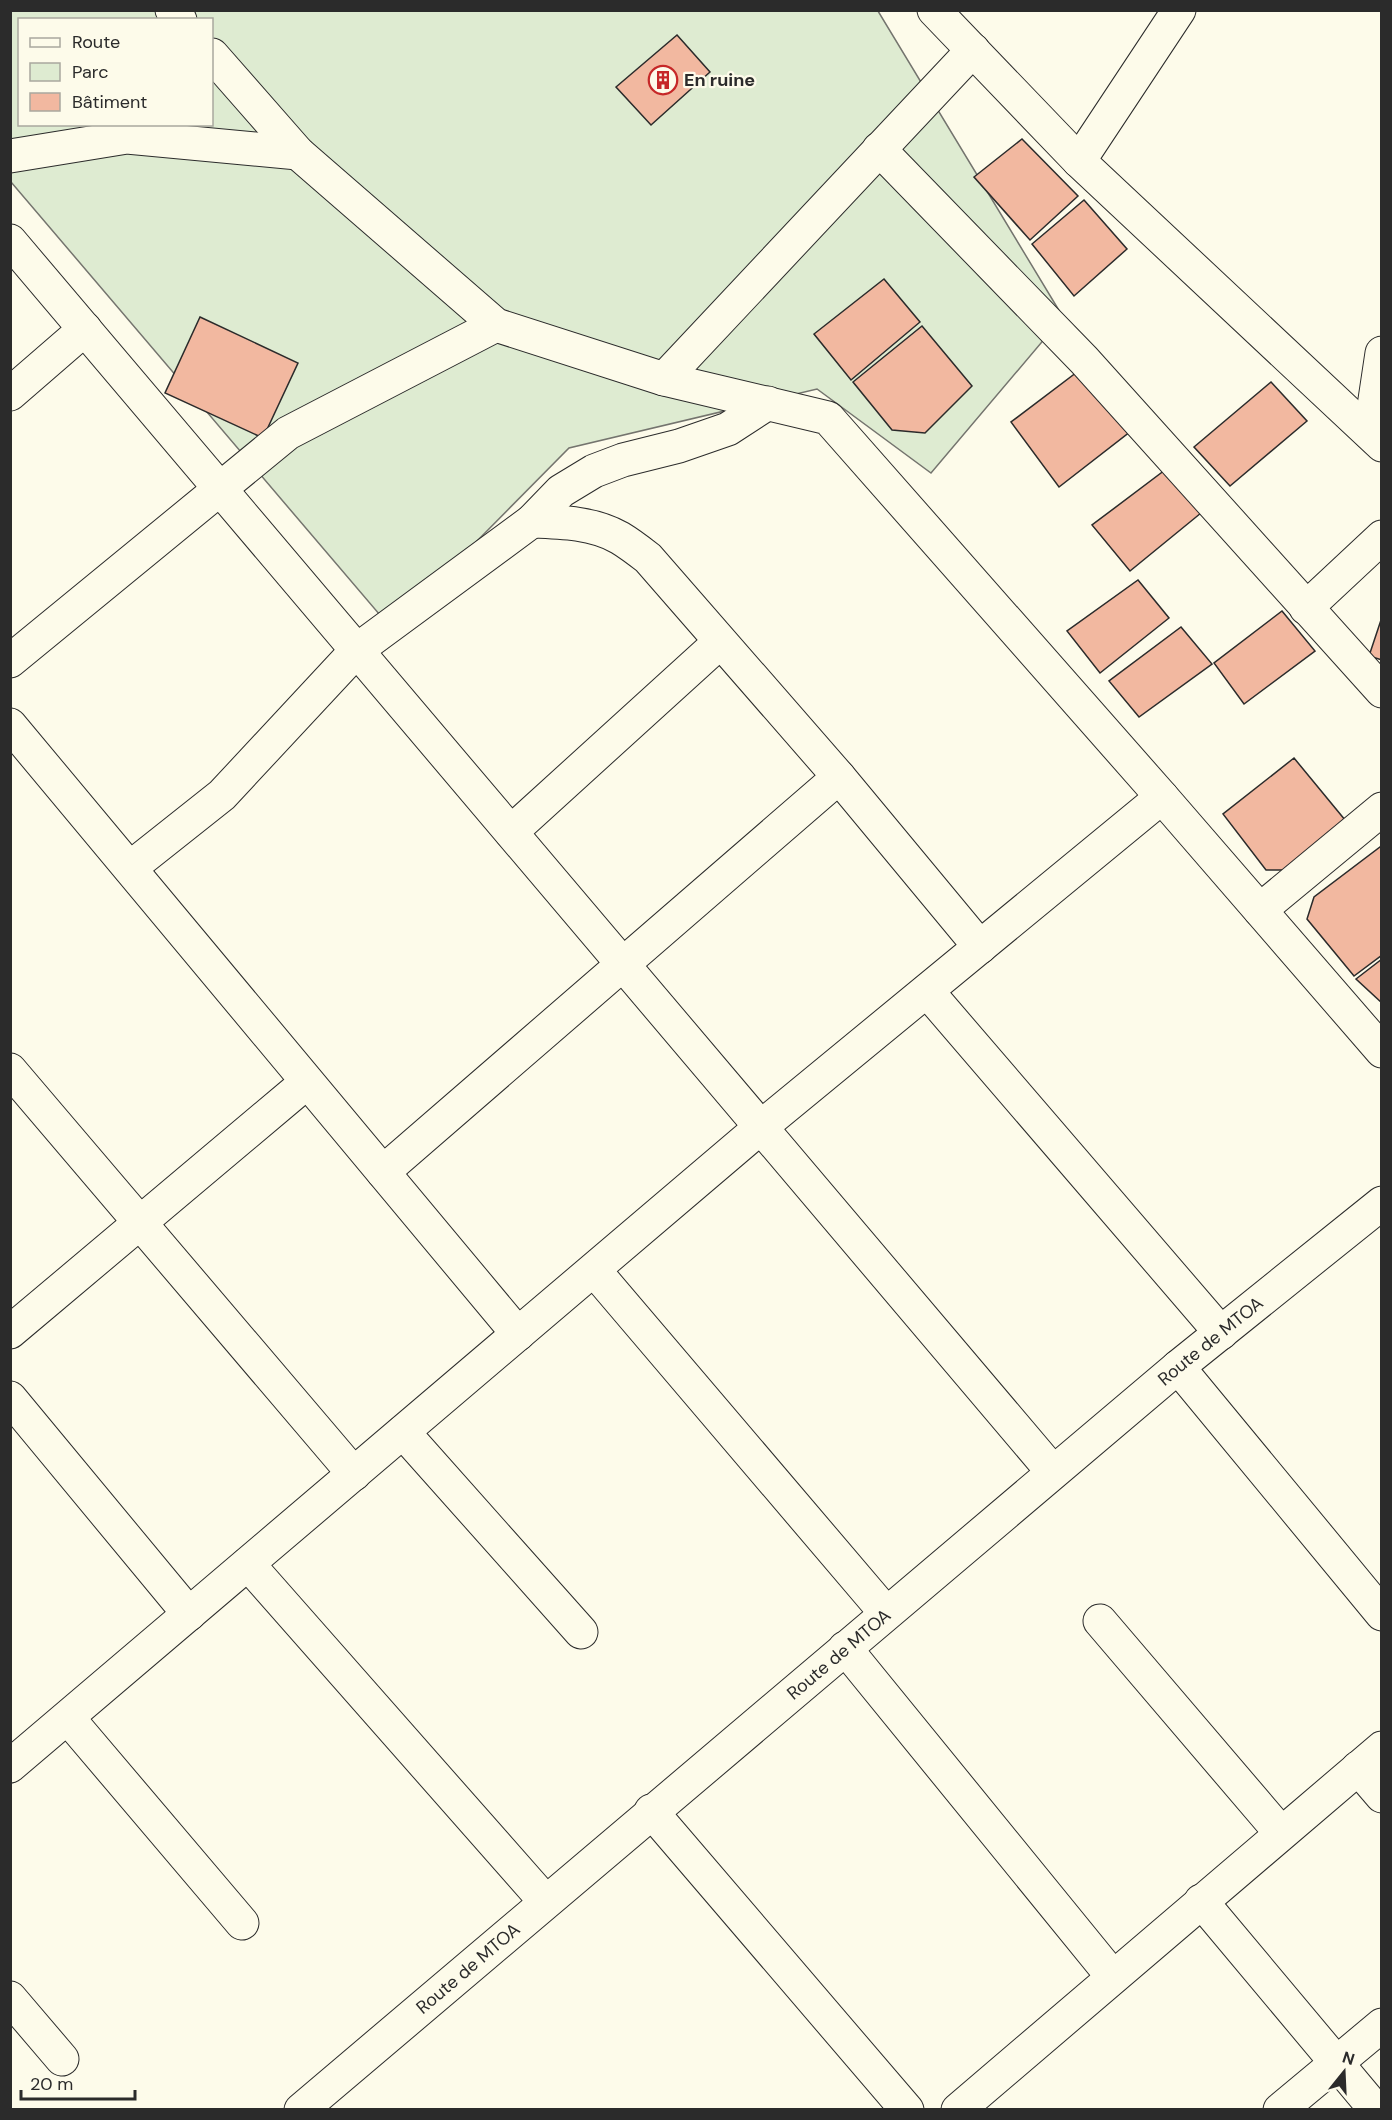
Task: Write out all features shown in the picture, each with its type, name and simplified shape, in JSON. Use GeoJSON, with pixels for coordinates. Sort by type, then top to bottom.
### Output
{"type":"FeatureCollection","features":[{"type":"Feature","properties":{"kind":"street"},"geometry":{"type":"LineString","coordinates":[[934,10],[1079,161],[1376,439]]}},
{"type":"Feature","properties":{"kind":"street"},"geometry":{"type":"LineString","coordinates":[[1079,161],[1179,10]]}},
{"type":"Feature","properties":{"kind":"street"},"geometry":{"type":"LineString","coordinates":[[664,379],[973,50]]}},
{"type":"Feature","properties":{"kind":"street"},"geometry":{"type":"LineString","coordinates":[[213,56],[297,153],[496,325],[664,379],[828,418],[1162,796],[1382,1051]]}},
{"type":"Feature","properties":{"kind":"street"},"geometry":{"type":"LineString","coordinates":[[10,156],[127,137],[297,153]]}},
{"type":"Feature","properties":{"kind":"street"},"geometry":{"type":"LineString","coordinates":[[879,149],[1084,360],[1382,691]]}},
{"type":"Feature","properties":{"kind":"street"},"geometry":{"type":"LineString","coordinates":[[10,241],[1053,1472]]}},
{"type":"Feature","properties":{"kind":"street"},"geometry":{"type":"LineString","coordinates":[[10,661],[288,434],[496,325]]}},
{"type":"Feature","properties":{"kind":"street"},"geometry":{"type":"LineString","coordinates":[[10,394],[85,329]]}},
{"type":"Feature","properties":{"kind":"street"},"geometry":{"type":"LineString","coordinates":[[1376,439],[1382,353]]}},
{"type":"Feature","properties":{"kind":"street"},"geometry":{"type":"LineString","coordinates":[[130,868],[222,795],[357,650],[532,521],[561,491],[594,471],[623,460],[679,446],[728,429],[768,403]]}},
{"type":"Feature","properties":{"kind":"street"},"geometry":{"type":"LineString","coordinates":[[532,521],[564,522],[593,528],[619,538],[648,558],[840,777],[980,946]]}},
{"type":"Feature","properties":{"kind":"street"},"geometry":{"type":"LineString","coordinates":[[1306,608],[1382,537]]}},
{"type":"Feature","properties":{"kind":"street"},"geometry":{"type":"LineString","coordinates":[[511,832],[720,642]]}},
{"type":"Feature","properties":{"kind":"street"},"geometry":{"type":"LineString","coordinates":[[10,725],[518,1334]]}},
{"type":"Feature","properties":{"kind":"street"},"geometry":{"type":"LineString","coordinates":[[383,1172],[840,777]]}},
{"type":"Feature","properties":{"kind":"street"},"geometry":{"type":"LineString","coordinates":[[14,1756],[68,1718],[761,1127],[1162,796]]}},
{"type":"Feature","properties":{"kind":"street"},"geometry":{"type":"LineString","coordinates":[[1260,910],[1382,809]]}},
{"type":"Feature","properties":{"kind":"street"},"geometry":{"type":"LineString","coordinates":[[927,991],[1221,1333]]}},
{"type":"Feature","properties":{"kind":"street"},"geometry":{"type":"LineString","coordinates":[[10,1070],[354,1474]]}},
{"type":"Feature","properties":{"kind":"street"},"geometry":{"type":"LineString","coordinates":[[10,1332],[307,1082]]}},
{"type":"Feature","properties":{"kind":"street","name":"Route de MTOA"},"geometry":{"type":"LineString","coordinates":[[301,2109],[1178,1367],[1382,1203]]}},
{"type":"Feature","properties":{"kind":"street"},"geometry":{"type":"LineString","coordinates":[[594,1270],[886,1613]]}},
{"type":"Feature","properties":{"kind":"street"},"geometry":{"type":"LineString","coordinates":[[1178,1367],[1382,1614]]}},
{"type":"Feature","properties":{"kind":"street"},"geometry":{"type":"LineString","coordinates":[[10,1398],[189,1614]]}},
{"type":"Feature","properties":{"kind":"street"},"geometry":{"type":"LineString","coordinates":[[403,1432],[581,1632]]}},
{"type":"Feature","properties":{"kind":"street"},"geometry":{"type":"LineString","coordinates":[[248,1564],[545,1901]]}},
{"type":"Feature","properties":{"kind":"street"},"geometry":{"type":"LineString","coordinates":[[1100,1621],[1281,1833]]}},
{"type":"Feature","properties":{"kind":"street"},"geometry":{"type":"LineString","coordinates":[[845,1648],[1113,1977]]}},
{"type":"Feature","properties":{"kind":"street"},"geometry":{"type":"LineString","coordinates":[[68,1718],[242,1923]]}},
{"type":"Feature","properties":{"kind":"street"},"geometry":{"type":"LineString","coordinates":[[958,2109],[1370,1758],[1382,1796]]}},
{"type":"Feature","properties":{"kind":"street"},"geometry":{"type":"LineString","coordinates":[[651,1811],[907,2109]]}},
{"type":"Feature","properties":{"kind":"street"},"geometry":{"type":"LineString","coordinates":[[1201,1901],[1376,2109]]}},
{"type":"Feature","properties":{"kind":"street"},"geometry":{"type":"LineString","coordinates":[[10,1998],[62,2059]]}},
{"type":"Feature","properties":{"kind":"street"},"geometry":{"type":"LineString","coordinates":[[1280,2109],[1382,2025]]}},
{"type":"Feature","properties":{"kind":"green space"},"geometry":{"type":"Polygon","coordinates":[[[10,11],[878,11],[1063,317],[931,473],[817,389],[569,448],[391,628],[11,182],[10,11]]]}},
{"type":"Feature","properties":{"kind":"building","name":"En ruine"},"geometry":{"type":"Polygon","coordinates":[[[677,35],[710,72],[651,125],[616,87],[677,35]]]}},
{"type":"Feature","properties":{"kind":"building"},"geometry":{"type":"Polygon","coordinates":[[[1022,139],[1078,196],[1030,240],[974,177],[1022,139]]]}},
{"type":"Feature","properties":{"kind":"building"},"geometry":{"type":"Polygon","coordinates":[[[1084,200],[1127,249],[1074,296],[1032,244],[1084,200]]]}},
{"type":"Feature","properties":{"kind":"building"},"geometry":{"type":"Polygon","coordinates":[[[884,279],[920,322],[851,380],[814,334],[884,279]]]}},
{"type":"Feature","properties":{"kind":"building"},"geometry":{"type":"Polygon","coordinates":[[[200,317],[298,363],[263,438],[165,393],[200,317]]]}},
{"type":"Feature","properties":{"kind":"building"},"geometry":{"type":"Polygon","coordinates":[[[922,326],[972,386],[925,433],[892,430],[853,382],[922,326]]]}},
{"type":"Feature","properties":{"kind":"building"},"geometry":{"type":"Polygon","coordinates":[[[1085,366],[1131,431],[1059,487],[1011,422],[1085,366]]]}},
{"type":"Feature","properties":{"kind":"building"},"geometry":{"type":"Polygon","coordinates":[[[1271,382],[1307,421],[1230,486],[1194,447],[1271,382]]]}},
{"type":"Feature","properties":{"kind":"building"},"geometry":{"type":"Polygon","coordinates":[[[1165,470],[1201,513],[1130,571],[1092,525],[1165,470]]]}},
{"type":"Feature","properties":{"kind":"building"},"geometry":{"type":"Polygon","coordinates":[[[1138,580],[1169,618],[1100,673],[1067,631],[1138,580]]]}},
{"type":"Feature","properties":{"kind":"building"},"geometry":{"type":"Polygon","coordinates":[[[1282,611],[1315,651],[1244,704],[1214,663],[1282,611]]]}},
{"type":"Feature","properties":{"kind":"building"},"geometry":{"type":"Polygon","coordinates":[[[1382,617],[1382,660],[1369,656],[1382,617]]]}},
{"type":"Feature","properties":{"kind":"building"},"geometry":{"type":"Polygon","coordinates":[[[1181,627],[1212,664],[1139,717],[1109,681],[1181,627]]]}},
{"type":"Feature","properties":{"kind":"building"},"geometry":{"type":"Polygon","coordinates":[[[1294,758],[1350,826],[1299,870],[1266,870],[1223,814],[1294,758]]]}},
{"type":"Feature","properties":{"kind":"building"},"geometry":{"type":"Polygon","coordinates":[[[1380,847],[1382,849],[1382,955],[1354,976],[1307,919],[1314,897],[1380,847]]]}},
{"type":"Feature","properties":{"kind":"building"},"geometry":{"type":"Polygon","coordinates":[[[1382,959],[1382,1003],[1356,979],[1382,959]]]}},
{"type":"Feature","properties":{"kind":"place","name":"En ruine"},"geometry":{"type":"Point","coordinates":[663,80]}}]}
